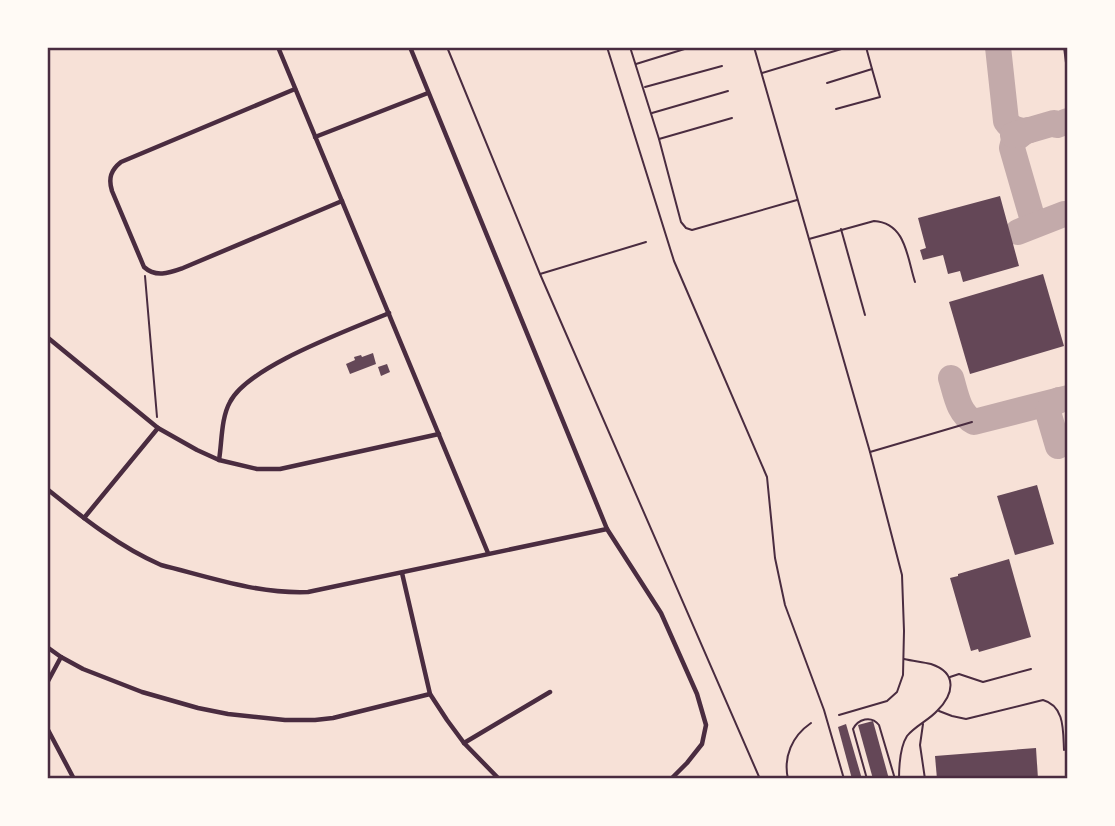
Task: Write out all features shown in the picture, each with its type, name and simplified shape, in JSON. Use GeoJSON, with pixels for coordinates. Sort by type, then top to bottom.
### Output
{"type":"FeatureCollection","features":[{"type":"Feature","properties":{"kind":"street"},"geometry":{"type":"LineString","coordinates":[[278,47],[488,553]]}},
{"type":"Feature","properties":{"kind":"street"},"geometry":{"type":"LineString","coordinates":[[410,47],[607,529],[661,612],[697,694],[706,725],[702,744],[671,779]]}},
{"type":"Feature","properties":{"kind":"street"},"geometry":{"type":"LineString","coordinates":[[295,89],[121,162],[112,171],[109,182],[112,191],[144,267],[157,274],[171,272],[342,201]]}},
{"type":"Feature","properties":{"kind":"street"},"geometry":{"type":"LineString","coordinates":[[315,137],[428,93]]}},
{"type":"Feature","properties":{"kind":"street"},"geometry":{"type":"LineString","coordinates":[[219,460],[226,411],[237,391],[270,367],[299,351],[389,313]]}},
{"type":"Feature","properties":{"kind":"street"},"geometry":{"type":"LineString","coordinates":[[47,337],[158,428],[219,460],[257,469],[280,469],[439,434]]}},
{"type":"Feature","properties":{"kind":"street"},"geometry":{"type":"LineString","coordinates":[[84,519],[158,428]]}},
{"type":"Feature","properties":{"kind":"street"},"geometry":{"type":"LineString","coordinates":[[47,489],[84,519],[161,565],[271,592],[307,592],[607,529]]}},
{"type":"Feature","properties":{"kind":"street"},"geometry":{"type":"LineString","coordinates":[[402,573],[430,694],[464,743],[499,779]]}},
{"type":"Feature","properties":{"kind":"street"},"geometry":{"type":"LineString","coordinates":[[47,647],[83,668],[142,692],[228,714],[315,720],[430,694]]}},
{"type":"Feature","properties":{"kind":"street"},"geometry":{"type":"LineString","coordinates":[[47,683],[61,657]]}},
{"type":"Feature","properties":{"kind":"street"},"geometry":{"type":"LineString","coordinates":[[464,743],[550,692]]}},
{"type":"Feature","properties":{"kind":"street"},"geometry":{"type":"LineString","coordinates":[[47,728],[74,779]]}},
{"type":"Feature","properties":{"kind":"lane"},"geometry":{"type":"LineString","coordinates":[[447,47],[540,274],[760,779]]}},
{"type":"Feature","properties":{"kind":"lane"},"geometry":{"type":"LineString","coordinates":[[607,47],[674,261],[767,477],[775,558],[785,605],[824,710],[844,779]]}},
{"type":"Feature","properties":{"kind":"lane"},"geometry":{"type":"LineString","coordinates":[[630,47],[659,139],[681,222],[686,228],[692,230],[798,200]]}},
{"type":"Feature","properties":{"kind":"lane"},"geometry":{"type":"LineString","coordinates":[[636,64],[691,47]]}},
{"type":"Feature","properties":{"kind":"lane"},"geometry":{"type":"LineString","coordinates":[[754,47],[870,452],[904,590],[903,676],[897,692],[877,704],[839,715]]}},
{"type":"Feature","properties":{"kind":"lane"},"geometry":{"type":"LineString","coordinates":[[762,73],[848,47]]}},
{"type":"Feature","properties":{"kind":"lane"},"geometry":{"type":"LineString","coordinates":[[836,110],[880,97],[866,47]]}},
{"type":"Feature","properties":{"kind":"lane"},"geometry":{"type":"LineString","coordinates":[[1065,47],[1068,79]]}},
{"type":"Feature","properties":{"kind":"lane"},"geometry":{"type":"LineString","coordinates":[[643,88],[722,66]]}},
{"type":"Feature","properties":{"kind":"lane"},"geometry":{"type":"LineString","coordinates":[[827,83],[872,69]]}},
{"type":"Feature","properties":{"kind":"lane"},"geometry":{"type":"LineString","coordinates":[[651,113],[728,91]]}},
{"type":"Feature","properties":{"kind":"lane"},"geometry":{"type":"LineString","coordinates":[[659,139],[732,118]]}},
{"type":"Feature","properties":{"kind":"lane"},"geometry":{"type":"LineString","coordinates":[[809,239],[874,220],[883,221],[893,226],[901,235],[915,282]]}},
{"type":"Feature","properties":{"kind":"lane"},"geometry":{"type":"LineString","coordinates":[[841,229],[865,315]]}},
{"type":"Feature","properties":{"kind":"lane"},"geometry":{"type":"LineString","coordinates":[[540,274],[646,242]]}},
{"type":"Feature","properties":{"kind":"lane"},"geometry":{"type":"LineString","coordinates":[[870,452],[972,422]]}},
{"type":"Feature","properties":{"kind":"lane"},"geometry":{"type":"LineString","coordinates":[[897,779],[906,737],[938,711],[951,691],[949,678],[940,668],[903,659]]}},
{"type":"Feature","properties":{"kind":"lane"},"geometry":{"type":"LineString","coordinates":[[949,678],[959,674],[983,682],[1031,669]]}},
{"type":"Feature","properties":{"kind":"lane"},"geometry":{"type":"LineString","coordinates":[[938,711],[966,719],[1043,700],[1049,701],[1060,715],[1064,750]]}},
{"type":"Feature","properties":{"kind":"lane"},"geometry":{"type":"LineString","coordinates":[[867,779],[853,729],[859,722],[869,719],[879,725],[897,779]]}},
{"type":"Feature","properties":{"kind":"lane"},"geometry":{"type":"LineString","coordinates":[[788,779],[788,752],[803,728],[811,723]]}},
{"type":"Feature","properties":{"kind":"lane"},"geometry":{"type":"LineString","coordinates":[[923,723],[920,746],[925,779]]}},
{"type":"Feature","properties":{"kind":"path"},"geometry":{"type":"LineString","coordinates":[[144,267],[158,428]]}},
{"type":"Feature","properties":{"kind":"building"},"geometry":{"type":"Polygon","coordinates":[[[1000,196],[1019,266],[963,282],[960,271],[948,274],[943,255],[923,260],[920,250],[926,248],[918,218],[1000,196]]]}},
{"type":"Feature","properties":{"kind":"building"},"geometry":{"type":"Polygon","coordinates":[[[1043,274],[1064,346],[970,374],[949,302],[1043,274]]]}},
{"type":"Feature","properties":{"kind":"building"},"geometry":{"type":"Polygon","coordinates":[[[373,353],[376,364],[350,374],[346,364],[355,360],[354,357],[373,353]]]}},
{"type":"Feature","properties":{"kind":"building"},"geometry":{"type":"Polygon","coordinates":[[[387,364],[390,372],[381,376],[378,367],[387,364]]]}},
{"type":"Feature","properties":{"kind":"building"},"geometry":{"type":"Polygon","coordinates":[[[1037,485],[1054,544],[1015,555],[997,496],[1037,485]]]}},
{"type":"Feature","properties":{"kind":"building"},"geometry":{"type":"Polygon","coordinates":[[[1009,559],[1031,637],[979,652],[978,649],[971,651],[950,578],[1009,559]]]}},
{"type":"Feature","properties":{"kind":"building"},"geometry":{"type":"Polygon","coordinates":[[[873,721],[889,779],[873,779],[858,725],[873,721]]]}},
{"type":"Feature","properties":{"kind":"building"},"geometry":{"type":"Polygon","coordinates":[[[846,724],[862,779],[852,779],[838,727],[846,724]]]}},
{"type":"Feature","properties":{"kind":"building"},"geometry":{"type":"Polygon","coordinates":[[[1036,748],[1038,779],[937,779],[935,756],[1036,748]]]}},
{"type":"Feature","properties":{"kind":"taxiway"},"geometry":{"type":"LineString","coordinates":[[998,47],[1006,121],[1016,129],[1029,130]]}},
{"type":"Feature","properties":{"kind":"taxiway"},"geometry":{"type":"LineString","coordinates":[[1013,135],[1068,121]]}},
{"type":"Feature","properties":{"kind":"taxiway"},"geometry":{"type":"LineString","coordinates":[[1024,132],[1014,140],[1012,148],[1032,217],[1034,221],[1040,222]]}},
{"type":"Feature","properties":{"kind":"taxiway"},"geometry":{"type":"LineString","coordinates":[[1018,232],[1064,214]]}},
{"type":"Feature","properties":{"kind":"taxiway"},"geometry":{"type":"LineString","coordinates":[[951,378],[964,414],[974,422],[1068,398]]}},
{"type":"Feature","properties":{"kind":"taxiway"},"geometry":{"type":"LineString","coordinates":[[1058,446],[1048,412],[1051,405],[1059,400]]}}]}
